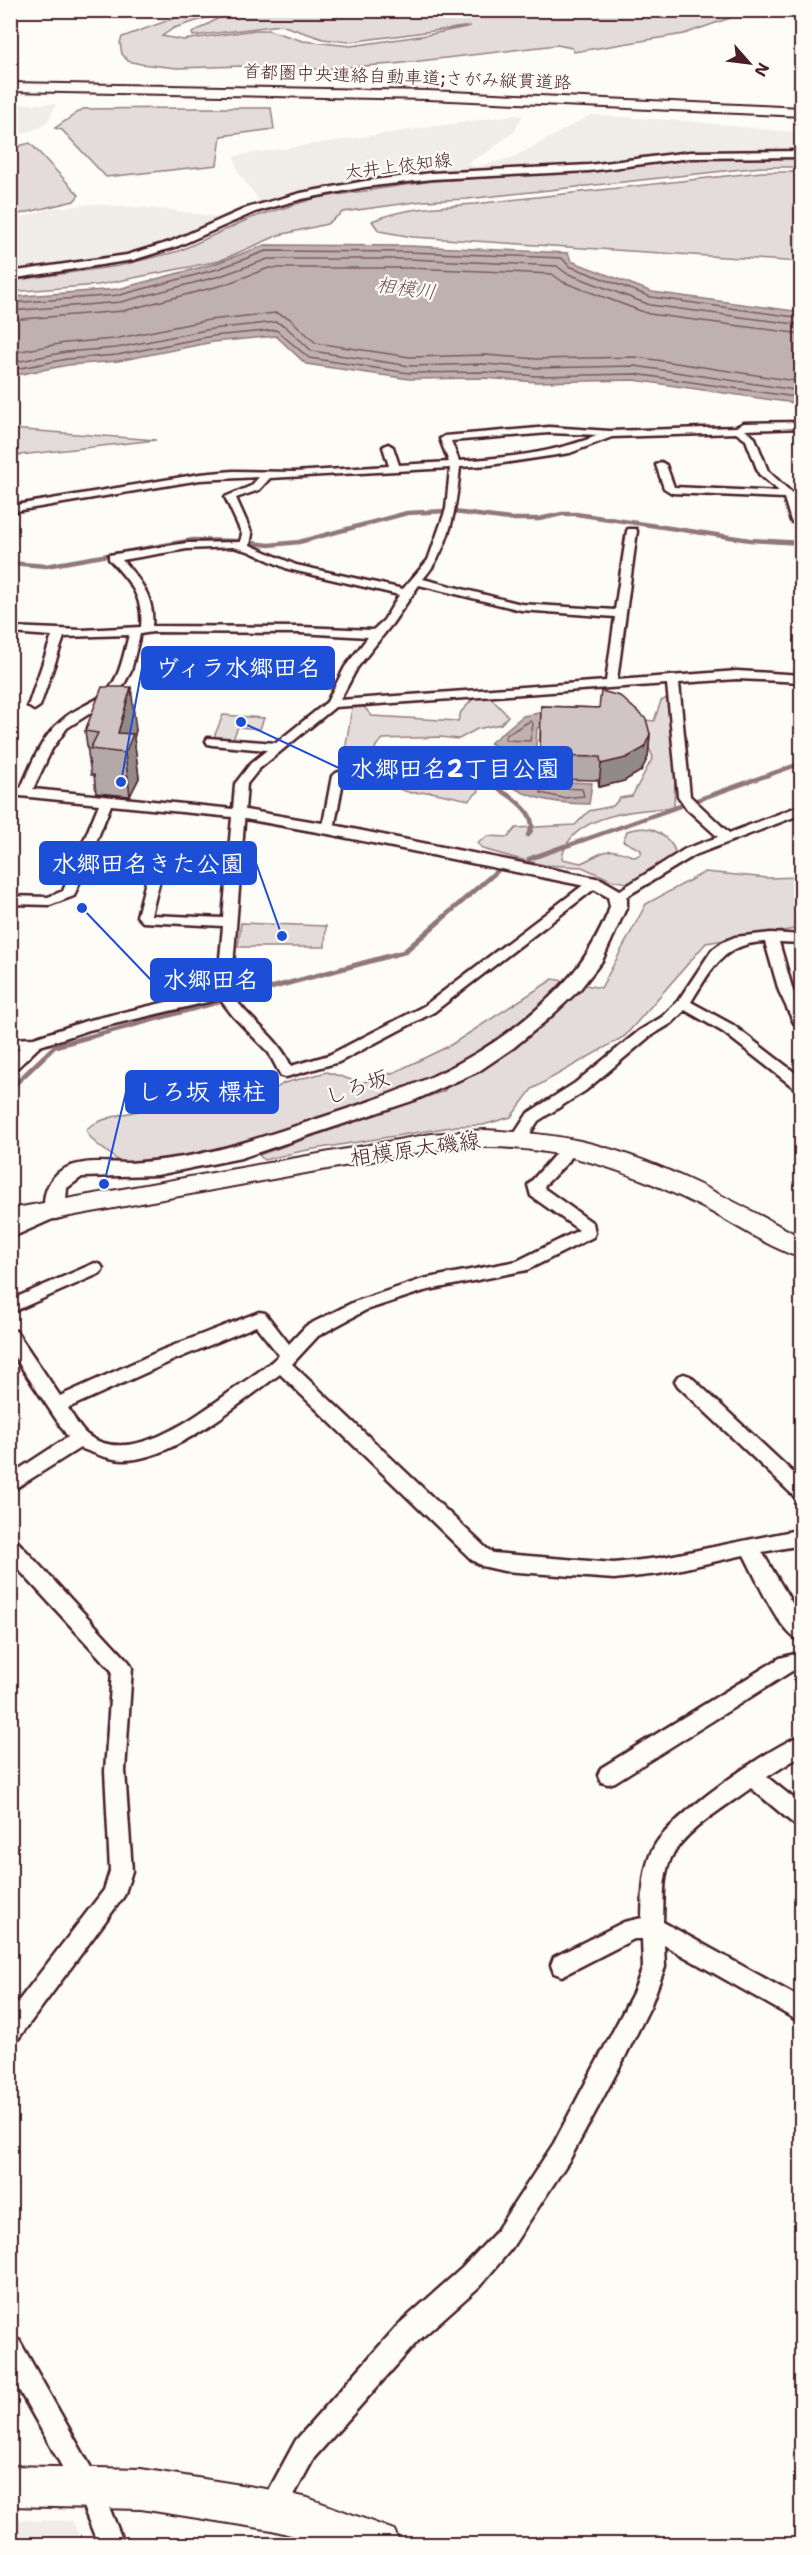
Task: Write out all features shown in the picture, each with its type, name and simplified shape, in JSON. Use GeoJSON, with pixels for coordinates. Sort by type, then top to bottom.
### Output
{"type":"FeatureCollection","features":[{"type":"Feature","properties":{"kind":"highway","name":"首都圏中央連絡自動車道;さがみ縦貫道路"},"geometry":{"type":"LineString","coordinates":[[10,87],[428,95],[801,112]]}},
{"type":"Feature","properties":{"kind":"highway","name":"首都圏中央連絡自動車道;さがみ縦貫道路"},"geometry":{"type":"LineString","coordinates":[[10,97],[427,102],[801,120]]}},
{"type":"Feature","properties":{"kind":"main road","name":"太井上依知線"},"geometry":{"type":"LineString","coordinates":[[10,276],[129,258],[174,244],[251,210],[301,195],[365,184],[432,176],[589,168],[690,155],[801,154]]}},
{"type":"Feature","properties":{"kind":"main road","name":"相模原大磯線"},"geometry":{"type":"LineString","coordinates":[[10,1218],[56,1212],[431,1142],[478,1138],[519,1139],[570,1147],[616,1158],[661,1176],[801,1249]]}},
{"type":"Feature","properties":{"kind":"main road"},"geometry":{"type":"LineString","coordinates":[[10,2486],[141,2489],[308,2518],[380,2544]]}},
{"type":"Feature","properties":{"kind":"street"},"geometry":{"type":"LineString","coordinates":[[738,430],[744,426],[801,425]]}},
{"type":"Feature","properties":{"kind":"street"},"geometry":{"type":"LineString","coordinates":[[595,883],[429,1009],[334,1059],[286,1072],[283,1063],[262,1037],[230,1006],[224,993],[240,814],[238,803],[242,784],[255,766],[332,704],[351,667],[433,561],[450,513],[455,464],[446,439],[537,431],[593,431],[611,434],[738,430],[750,438],[763,472],[786,493],[796,521],[801,526]]}},
{"type":"Feature","properties":{"kind":"street"},"geometry":{"type":"LineString","coordinates":[[10,509],[200,477],[233,474],[294,475],[490,462],[570,450],[611,434]]}},
{"type":"Feature","properties":{"kind":"street"},"geometry":{"type":"LineString","coordinates":[[388,447],[395,467]]}},
{"type":"Feature","properties":{"kind":"street"},"geometry":{"type":"LineString","coordinates":[[661,465],[669,488],[675,491],[786,493],[801,488]]}},
{"type":"Feature","properties":{"kind":"street"},"geometry":{"type":"LineString","coordinates":[[245,543],[230,497],[255,488],[267,474]]}},
{"type":"Feature","properties":{"kind":"street"},"geometry":{"type":"LineString","coordinates":[[611,684],[632,531]]}},
{"type":"Feature","properties":{"kind":"street"},"geometry":{"type":"LineString","coordinates":[[26,793],[44,752],[64,723],[79,711],[103,701],[115,692],[148,613],[147,601],[140,587],[114,557],[199,545],[245,543],[292,567],[406,593]]}},
{"type":"Feature","properties":{"kind":"street"},"geometry":{"type":"LineString","coordinates":[[417,581],[520,607],[621,614]]}},
{"type":"Feature","properties":{"kind":"street"},"geometry":{"type":"LineString","coordinates":[[10,630],[59,633],[300,630],[376,634]]}},
{"type":"Feature","properties":{"kind":"street"},"geometry":{"type":"LineString","coordinates":[[34,706],[59,633]]}},
{"type":"Feature","properties":{"kind":"street"},"geometry":{"type":"LineString","coordinates":[[332,704],[750,674],[801,679]]}},
{"type":"Feature","properties":{"kind":"street"},"geometry":{"type":"LineString","coordinates":[[673,680],[688,802],[727,838]]}},
{"type":"Feature","properties":{"kind":"street"},"geometry":{"type":"LineString","coordinates":[[212,741],[277,747]]}},
{"type":"Feature","properties":{"kind":"street"},"geometry":{"type":"LineString","coordinates":[[328,829],[338,776]]}},
{"type":"Feature","properties":{"kind":"street"},"geometry":{"type":"LineString","coordinates":[[10,792],[240,814],[328,829],[595,883],[609,889],[619,897],[690,852],[801,809]]}},
{"type":"Feature","properties":{"kind":"street"},"geometry":{"type":"LineString","coordinates":[[10,900],[51,901],[60,899],[69,893],[106,801]]}},
{"type":"Feature","properties":{"kind":"street"},"geometry":{"type":"LineString","coordinates":[[80,867],[149,872],[154,876],[144,916],[148,919],[229,922]]}},
{"type":"Feature","properties":{"kind":"street","name":"しろ坂"},"geometry":{"type":"LineString","coordinates":[[56,1212],[54,1192],[60,1181],[74,1172],[88,1169],[118,1171],[159,1168],[244,1150],[397,1099],[476,1064],[523,1032],[581,980],[603,943],[620,904],[619,897]]}},
{"type":"Feature","properties":{"kind":"street"},"geometry":{"type":"LineString","coordinates":[[771,938],[786,991],[799,1020]]}},
{"type":"Feature","properties":{"kind":"street"},"geometry":{"type":"LineString","coordinates":[[519,1139],[534,1117],[580,1087],[644,1034],[667,1020],[683,1004],[708,964],[722,947],[743,939],[801,939]]}},
{"type":"Feature","properties":{"kind":"street"},"geometry":{"type":"LineString","coordinates":[[10,1044],[35,1043],[86,1026],[224,993]]}},
{"type":"Feature","properties":{"kind":"street"},"geometry":{"type":"LineString","coordinates":[[683,1004],[697,1009],[749,1045],[801,1086]]}},
{"type":"Feature","properties":{"kind":"street"},"geometry":{"type":"LineString","coordinates":[[10,1066],[35,1043]]}},
{"type":"Feature","properties":{"kind":"street"},"geometry":{"type":"LineString","coordinates":[[10,1336],[79,1439],[92,1446],[129,1453],[149,1449],[200,1420],[284,1359],[312,1331],[360,1306],[423,1285],[521,1266],[587,1233],[587,1227],[537,1192],[536,1185],[570,1147]]}},
{"type":"Feature","properties":{"kind":"street"},"geometry":{"type":"LineString","coordinates":[[10,1233],[56,1212]]}},
{"type":"Feature","properties":{"kind":"street"},"geometry":{"type":"LineString","coordinates":[[10,1306],[95,1269]]}},
{"type":"Feature","properties":{"kind":"street"},"geometry":{"type":"LineString","coordinates":[[57,1405],[168,1354],[259,1318],[284,1359],[478,1554],[489,1560],[614,1571],[659,1566],[749,1545],[801,1537]]}},
{"type":"Feature","properties":{"kind":"street"},"geometry":{"type":"LineString","coordinates":[[684,1381],[801,1493]]}},
{"type":"Feature","properties":{"kind":"street"},"geometry":{"type":"LineString","coordinates":[[10,1485],[79,1439]]}},
{"type":"Feature","properties":{"kind":"street"},"geometry":{"type":"LineString","coordinates":[[749,1545],[790,1622],[801,1634]]}},
{"type":"Feature","properties":{"kind":"street"},"geometry":{"type":"LineString","coordinates":[[10,1547],[122,1668],[115,1771],[121,1871],[113,1896],[10,2031]]}},
{"type":"Feature","properties":{"kind":"street"},"geometry":{"type":"LineString","coordinates":[[608,1775],[787,1664],[801,1660]]}},
{"type":"Feature","properties":{"kind":"street"},"geometry":{"type":"LineString","coordinates":[[272,2510],[305,2449],[408,2333],[471,2277],[503,2241],[562,2151],[642,1998],[654,1967],[652,1927],[655,1877],[662,1853],[677,1832],[751,1776],[801,1744]]}},
{"type":"Feature","properties":{"kind":"street"},"geometry":{"type":"LineString","coordinates":[[751,1776],[801,1818]]}},
{"type":"Feature","properties":{"kind":"street"},"geometry":{"type":"LineString","coordinates":[[562,1965],[632,1929],[652,1927],[801,2012]]}},
{"type":"Feature","properties":{"kind":"street"},"geometry":{"type":"LineString","coordinates":[[10,2349],[89,2489],[111,2544]]}},
{"type":"Feature","properties":{"kind":"shaded area"},"geometry":{"type":"Polygon","coordinates":[[[197,10],[228,11],[174,28],[162,36],[183,40],[268,30],[303,41],[351,46],[471,26],[349,42],[323,39],[281,25],[193,36],[192,33],[233,10],[750,11],[684,34],[574,52],[572,48],[557,45],[394,64],[319,69],[243,66],[177,68],[128,61],[122,54],[120,43],[122,37],[197,10]]]}},
{"type":"Feature","properties":{"kind":"shaded area"},"geometry":{"type":"Polygon","coordinates":[[[11,104],[56,104],[49,119],[41,127],[11,138],[11,104]]]}},
{"type":"Feature","properties":{"kind":"shaded area"},"geometry":{"type":"Polygon","coordinates":[[[271,108],[274,129],[221,136],[217,165],[106,177],[62,130],[55,128],[83,109],[271,108]]]}},
{"type":"Feature","properties":{"kind":"shaded area"},"geometry":{"type":"Polygon","coordinates":[[[513,115],[522,116],[515,131],[486,153],[466,163],[475,167],[514,157],[591,115],[685,121],[801,133],[801,151],[685,152],[563,167],[418,175],[323,187],[240,208],[175,239],[145,249],[107,259],[11,273],[10,221],[54,208],[93,204],[172,210],[217,217],[259,200],[239,174],[234,156],[513,115]]]}},
{"type":"Feature","properties":{"kind":"shaded area"},"geometry":{"type":"Polygon","coordinates":[[[30,143],[79,195],[74,201],[11,216],[11,148],[30,143]]]}},
{"type":"Feature","properties":{"kind":"shaded area"},"geometry":{"type":"Polygon","coordinates":[[[697,158],[801,158],[801,167],[761,167],[467,199],[423,201],[343,212],[327,224],[279,235],[219,261],[98,285],[11,292],[10,281],[118,266],[179,251],[251,218],[316,198],[433,181],[577,172],[697,158]]]}},
{"type":"Feature","properties":{"kind":"shaded area"},"geometry":{"type":"Polygon","coordinates":[[[762,172],[801,172],[801,262],[413,237],[379,231],[372,221],[384,216],[422,208],[762,172]]]}},
{"type":"Feature","properties":{"kind":"shaded area"},"geometry":{"type":"Polygon","coordinates":[[[11,429],[156,440],[11,456],[11,429]]]}},
{"type":"Feature","properties":{"kind":"shaded area"},"geometry":{"type":"Polygon","coordinates":[[[490,697],[508,716],[501,724],[477,729],[459,739],[440,737],[383,739],[376,746],[373,756],[388,760],[432,761],[458,767],[469,776],[479,791],[469,800],[431,792],[411,793],[399,789],[402,774],[367,771],[352,773],[343,763],[352,708],[364,707],[372,716],[458,721],[461,712],[474,698],[490,697]]]}},
{"type":"Feature","properties":{"kind":"shaded area"},"geometry":{"type":"Polygon","coordinates":[[[667,698],[672,702],[669,716],[675,777],[674,808],[625,813],[591,823],[577,832],[567,844],[562,859],[581,863],[612,850],[635,857],[641,854],[641,850],[623,841],[627,831],[644,828],[655,831],[672,845],[675,859],[633,884],[611,880],[582,867],[544,865],[511,857],[483,849],[477,843],[488,836],[508,837],[516,828],[575,825],[589,811],[613,806],[620,798],[632,796],[653,757],[648,746],[646,720],[654,721],[661,701],[667,698]]]}},
{"type":"Feature","properties":{"kind":"shaded area"},"geometry":{"type":"Polygon","coordinates":[[[223,715],[264,718],[260,729],[238,727],[233,739],[214,737],[223,715]]]}},
{"type":"Feature","properties":{"kind":"shaded area"},"geometry":{"type":"Polygon","coordinates":[[[705,872],[768,878],[801,877],[801,928],[706,943],[625,1036],[532,1089],[511,1117],[483,1125],[457,1126],[302,1151],[264,1160],[259,1155],[444,1091],[449,1085],[448,1076],[442,1074],[332,1113],[302,1127],[238,1148],[138,1163],[118,1161],[96,1143],[86,1130],[105,1119],[119,1115],[191,1104],[201,1099],[204,1092],[203,1080],[221,1074],[242,1093],[265,1096],[284,1083],[327,1072],[361,1083],[395,1072],[449,1046],[553,979],[601,988],[646,904],[705,872]]]}},
{"type":"Feature","properties":{"kind":"shaded area"},"geometry":{"type":"Polygon","coordinates":[[[241,923],[326,926],[325,947],[238,947],[241,923]]]}},
{"type":"Feature","properties":{"kind":"shaded area"},"geometry":{"type":"Polygon","coordinates":[[[11,2520],[72,2521],[83,2544],[11,2544],[11,2520]]]}},
{"type":"Feature","properties":{"kind":"water","name":"相模川"},"geometry":{"type":"Polygon","coordinates":[[[265,245],[409,246],[568,253],[571,261],[652,292],[801,312],[801,404],[634,380],[537,382],[484,378],[409,379],[306,364],[276,336],[213,342],[118,361],[68,365],[11,376],[11,297],[118,289],[217,263],[265,245]]]}},
{"type":"Feature","properties":{"kind":"water"},"geometry":{"type":"Polygon","coordinates":[[[554,710],[586,727],[537,728],[536,748],[499,747],[490,743],[523,716],[554,710]]]}},
{"type":"Feature","properties":{"kind":"water"},"geometry":{"type":"Polygon","coordinates":[[[498,758],[536,758],[535,781],[592,783],[589,804],[561,803],[533,797],[520,791],[499,775],[491,763],[498,758]]]}},
{"type":"Feature","properties":{"kind":"building"},"geometry":{"type":"Polygon","coordinates":[[[102,687],[131,687],[118,733],[133,734],[125,753],[90,749],[98,733],[85,731],[102,687]]]}},
{"type":"Feature","properties":{"kind":"building"},"geometry":{"type":"Polygon","coordinates":[[[601,691],[620,696],[646,719],[650,734],[644,748],[626,758],[601,764],[600,757],[540,756],[541,706],[599,708],[601,691]]]}},
{"type":"Feature","properties":{"kind":"waterway"},"geometry":{"type":"LineString","coordinates":[[10,563],[46,566],[193,540],[236,541],[269,545],[299,542],[407,513],[446,511],[510,519],[539,519],[562,514],[576,514],[750,540],[802,543]]}},
{"type":"Feature","properties":{"kind":"waterway"},"geometry":{"type":"LineString","coordinates":[[439,760],[453,772],[491,785],[519,803],[531,819],[532,827],[528,835]]}},
{"type":"Feature","properties":{"kind":"waterway"},"geometry":{"type":"LineString","coordinates":[[561,848],[802,763]]}},
{"type":"Feature","properties":{"kind":"waterway"},"geometry":{"type":"LineString","coordinates":[[529,859],[565,846]]}},
{"type":"Feature","properties":{"kind":"waterway"},"geometry":{"type":"LineString","coordinates":[[10,1089],[55,1046],[404,952],[497,871]]}},
{"type":"Feature","properties":{"kind":"place","name":"水郷田名2丁目公園"},"geometry":{"type":"Point","coordinates":[241,722]}},
{"type":"Feature","properties":{"kind":"place","name":"ヴィラ水郷田名"},"geometry":{"type":"Point","coordinates":[121,782]}},
{"type":"Feature","properties":{"kind":"place","name":"水郷田名"},"geometry":{"type":"Point","coordinates":[82,908]}},
{"type":"Feature","properties":{"kind":"place","name":"水郷田名きた公園"},"geometry":{"type":"Point","coordinates":[282,936]}},
{"type":"Feature","properties":{"kind":"place","name":"しろ坂 標柱"},"geometry":{"type":"Point","coordinates":[104,1184]}}]}
